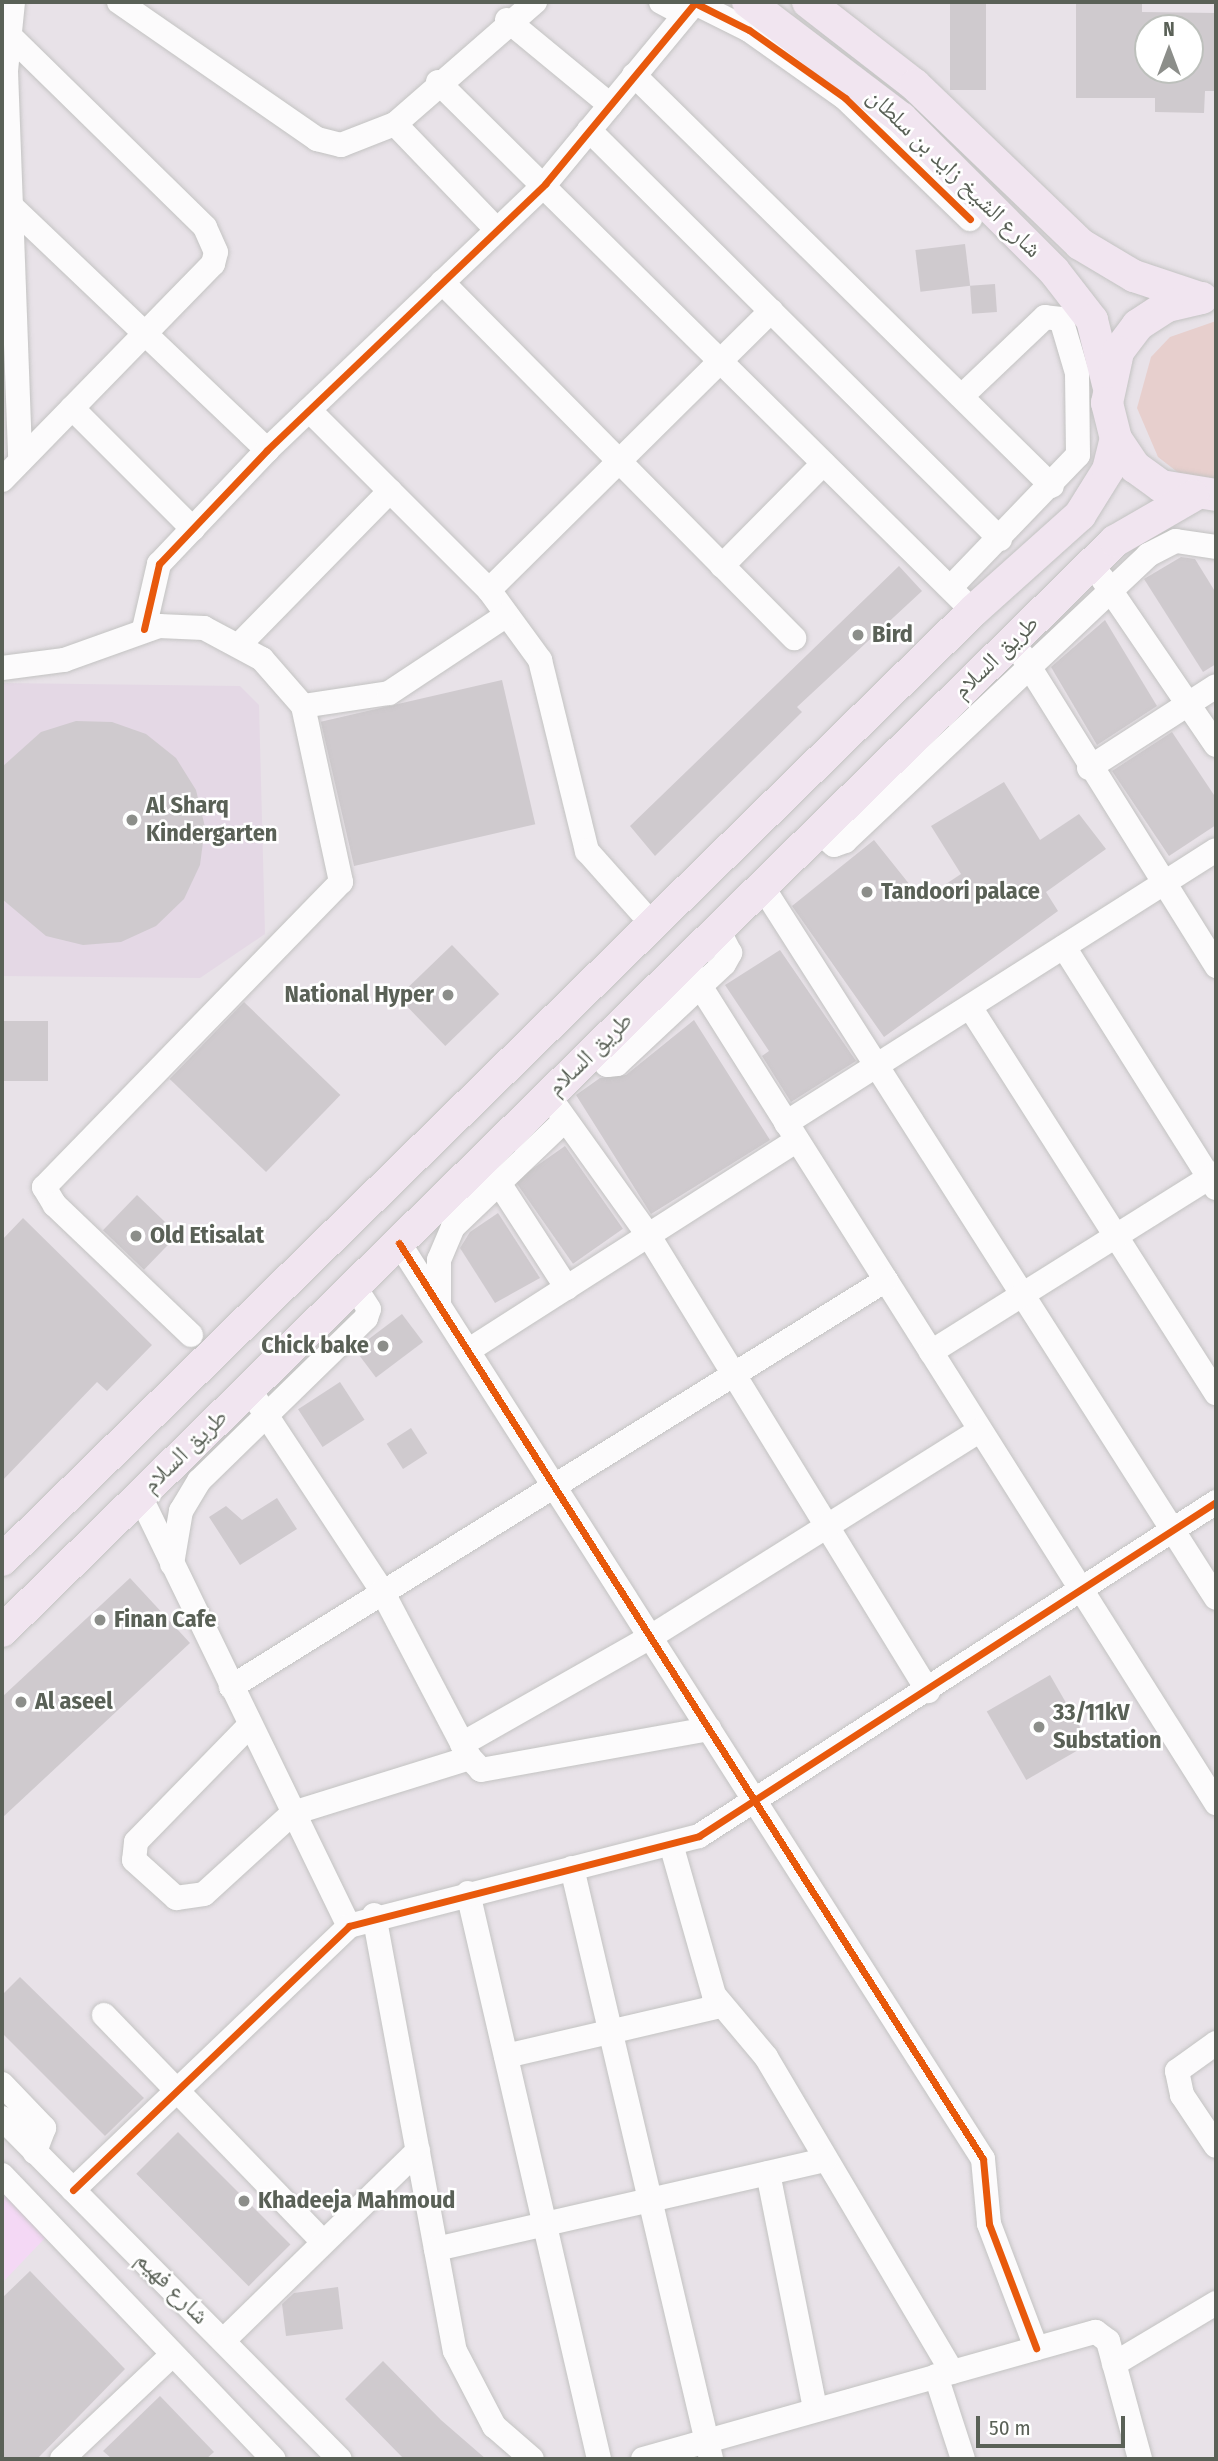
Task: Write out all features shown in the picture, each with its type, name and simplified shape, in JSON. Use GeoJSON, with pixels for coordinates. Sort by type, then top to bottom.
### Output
{"type":"FeatureCollection","features":[{"type":"Feature","properties":{"kind":"main road","name":"شارع الشيخ زايد بن سلطان"},"geometry":{"type":"LineString","coordinates":[[808,2],[874,51],[1097,257],[1208,298]]}},
{"type":"Feature","properties":{"kind":"main road","name":"شارع الشيخ زايد بن سلطان"},"geometry":{"type":"LineString","coordinates":[[754,15],[853,91],[901,118],[951,182],[1081,301],[1098,338],[1116,439]]}},
{"type":"Feature","properties":{"kind":"main road"},"geometry":{"type":"LineString","coordinates":[[853,91],[874,66],[874,51]]}},
{"type":"Feature","properties":{"kind":"main road"},"geometry":{"type":"LineString","coordinates":[[901,118],[907,100],[927,98]]}},
{"type":"Feature","properties":{"kind":"main road"},"geometry":{"type":"LineString","coordinates":[[1108,384],[1118,352],[1138,325],[1167,306],[1208,298]]}},
{"type":"Feature","properties":{"kind":"main road"},"geometry":{"type":"LineString","coordinates":[[1116,439],[1144,473],[1208,498]]}},
{"type":"Feature","properties":{"kind":"main road","name":"طريق السلام"},"geometry":{"type":"LineString","coordinates":[[2,1560],[973,611],[1080,515],[1102,482],[1116,439]]}},
{"type":"Feature","properties":{"kind":"main road","name":"طريق السلام"},"geometry":{"type":"LineString","coordinates":[[2,1631],[399,1243],[444,1216],[557,1108],[594,1051],[692,975],[718,929],[1093,562],[1131,528],[1208,498]]}},
{"type":"Feature","properties":{"kind":"street"},"geometry":{"type":"LineString","coordinates":[[13,2],[6,32],[4,71],[20,461]]}},
{"type":"Feature","properties":{"kind":"street"},"geometry":{"type":"LineString","coordinates":[[119,2],[317,139],[341,145],[363,141],[395,124],[507,20],[534,2]]}},
{"type":"Feature","properties":{"kind":"street"},"geometry":{"type":"LineString","coordinates":[[660,2],[684,14]]}},
{"type":"Feature","properties":{"kind":"street"},"geometry":{"type":"LineString","coordinates":[[144,629],[159,564],[267,450],[545,184],[684,14],[702,3],[754,15]]}},
{"type":"Feature","properties":{"kind":"street"},"geometry":{"type":"LineString","coordinates":[[507,20],[610,105]]}},
{"type":"Feature","properties":{"kind":"street"},"geometry":{"type":"LineString","coordinates":[[2,480],[213,264],[213,239],[6,32]]}},
{"type":"Feature","properties":{"kind":"street"},"geometry":{"type":"LineString","coordinates":[[634,75],[963,395],[1052,486]]}},
{"type":"Feature","properties":{"kind":"street"},"geometry":{"type":"LineString","coordinates":[[438,82],[720,357],[823,464],[973,611]]}},
{"type":"Feature","properties":{"kind":"street"},"geometry":{"type":"LineString","coordinates":[[853,91],[951,182],[970,219]]}},
{"type":"Feature","properties":{"kind":"street"},"geometry":{"type":"LineString","coordinates":[[395,124],[497,230]]}},
{"type":"Feature","properties":{"kind":"street"},"geometry":{"type":"LineString","coordinates":[[589,130],[999,539]]}},
{"type":"Feature","properties":{"kind":"street"},"geometry":{"type":"LineString","coordinates":[[11,206],[142,337],[267,450]]}},
{"type":"Feature","properties":{"kind":"street"},"geometry":{"type":"LineString","coordinates":[[442,282],[794,638]]}},
{"type":"Feature","properties":{"kind":"street"},"geometry":{"type":"LineString","coordinates":[[489,590],[615,458],[771,311]]}},
{"type":"Feature","properties":{"kind":"street"},"geometry":{"type":"LineString","coordinates":[[951,587],[1074,464],[1081,445],[1077,373],[1061,319],[1045,317],[963,395]]}},
{"type":"Feature","properties":{"kind":"street"},"geometry":{"type":"LineString","coordinates":[[72,408],[193,529]]}},
{"type":"Feature","properties":{"kind":"street"},"geometry":{"type":"LineString","coordinates":[[309,410],[489,590],[507,615],[547,680],[587,851],[652,924]]}},
{"type":"Feature","properties":{"kind":"street"},"geometry":{"type":"LineString","coordinates":[[722,566],[823,464]]}},
{"type":"Feature","properties":{"kind":"street"},"geometry":{"type":"LineString","coordinates":[[241,643],[390,491]]}},
{"type":"Feature","properties":{"kind":"street"},"geometry":{"type":"LineString","coordinates":[[818,831],[834,845],[845,841],[1161,546],[1192,540],[1216,547]]}},
{"type":"Feature","properties":{"kind":"street"},"geometry":{"type":"LineString","coordinates":[[1093,562],[1216,745]]}},
{"type":"Feature","properties":{"kind":"street"},"geometry":{"type":"LineString","coordinates":[[303,706],[389,693],[507,615]]}},
{"type":"Feature","properties":{"kind":"street"},"geometry":{"type":"LineString","coordinates":[[2,668],[64,660],[144,629],[204,628],[241,643],[303,706],[341,882],[44,1186],[55,1205],[191,1335]]}},
{"type":"Feature","properties":{"kind":"street"},"geometry":{"type":"LineString","coordinates":[[1014,640],[1090,768],[1216,966]]}},
{"type":"Feature","properties":{"kind":"street"},"geometry":{"type":"LineString","coordinates":[[1090,768],[1216,686]]}},
{"type":"Feature","properties":{"kind":"street"},"geometry":{"type":"LineString","coordinates":[[468,1350],[649,1236],[876,1067],[1216,850]]}},
{"type":"Feature","properties":{"kind":"street"},"geometry":{"type":"LineString","coordinates":[[762,886],[1216,1598]]}},
{"type":"Feature","properties":{"kind":"street"},"geometry":{"type":"LineString","coordinates":[[931,1352],[1116,1236],[1214,1180],[1064,947]]}},
{"type":"Feature","properties":{"kind":"street"},"geometry":{"type":"LineString","coordinates":[[692,975],[1216,1803]]}},
{"type":"Feature","properties":{"kind":"street"},"geometry":{"type":"LineString","coordinates":[[970,1007],[1216,1393]]}},
{"type":"Feature","properties":{"kind":"street"},"geometry":{"type":"LineString","coordinates":[[439,1304],[439,1260],[444,1216],[499,1183],[557,1108],[649,1236],[734,1371],[824,1530],[928,1691]]}},
{"type":"Feature","properties":{"kind":"street"},"geometry":{"type":"LineString","coordinates":[[499,1183],[567,1288]]}},
{"type":"Feature","properties":{"kind":"street"},"geometry":{"type":"LineString","coordinates":[[399,1243],[652,1636],[753,1806],[828,1911],[983,2159],[989,2224],[1036,2348]]}},
{"type":"Feature","properties":{"kind":"street"},"geometry":{"type":"LineString","coordinates":[[231,1687],[734,1371],[886,1280]]}},
{"type":"Feature","properties":{"kind":"street"},"geometry":{"type":"LineString","coordinates":[[172,1564],[189,1495],[265,1416],[366,1318],[369,1309],[354,1286]]}},
{"type":"Feature","properties":{"kind":"street"},"geometry":{"type":"LineString","coordinates":[[249,1389],[382,1591],[466,1751],[481,1769],[709,1729]]}},
{"type":"Feature","properties":{"kind":"street"},"geometry":{"type":"LineString","coordinates":[[250,1725],[136,1842],[134,1860],[176,1898],[195,1898],[293,1813],[466,1751],[824,1530],[980,1430]]}},
{"type":"Feature","properties":{"kind":"street"},"geometry":{"type":"LineString","coordinates":[[140,1496],[349,1926]]}},
{"type":"Feature","properties":{"kind":"street"},"geometry":{"type":"LineString","coordinates":[[73,2190],[173,2089],[349,1926],[374,1916],[671,1844],[753,1806],[1216,1502]]}},
{"type":"Feature","properties":{"kind":"street"},"geometry":{"type":"LineString","coordinates":[[671,1844],[708,1983],[721,2006],[766,2057],[944,2374],[963,2459]]}},
{"type":"Feature","properties":{"kind":"street"},"geometry":{"type":"LineString","coordinates":[[572,1868],[708,2450]]}},
{"type":"Feature","properties":{"kind":"street"},"geometry":{"type":"LineString","coordinates":[[468,1893],[599,2459]]}},
{"type":"Feature","properties":{"kind":"street"},"geometry":{"type":"LineString","coordinates":[[374,1916],[460,2364],[494,2426],[532,2459]]}},
{"type":"Feature","properties":{"kind":"street"},"geometry":{"type":"LineString","coordinates":[[506,2056],[721,2006]]}},
{"type":"Feature","properties":{"kind":"street"},"geometry":{"type":"LineString","coordinates":[[104,2015],[322,2241]]}},
{"type":"Feature","properties":{"kind":"street"},"geometry":{"type":"LineString","coordinates":[[1216,2043],[1177,2071],[1182,2095],[1216,2146]]}},
{"type":"Feature","properties":{"kind":"street"},"geometry":{"type":"LineString","coordinates":[[2,2084],[44,2128],[35,2152]]}},
{"type":"Feature","properties":{"kind":"street","name":"شارع فهيم"},"geometry":{"type":"LineString","coordinates":[[2,2118],[340,2459]]}},
{"type":"Feature","properties":{"kind":"street"},"geometry":{"type":"LineString","coordinates":[[224,2340],[322,2241],[418,2151]]}},
{"type":"Feature","properties":{"kind":"street"},"geometry":{"type":"LineString","coordinates":[[436,2249],[825,2160]]}},
{"type":"Feature","properties":{"kind":"street"},"geometry":{"type":"LineString","coordinates":[[768,2173],[815,2409]]}},
{"type":"Feature","properties":{"kind":"street","name":"شارع فهيم"},"geometry":{"type":"LineString","coordinates":[[2,2175],[171,2356],[274,2459]]}},
{"type":"Feature","properties":{"kind":"street"},"geometry":{"type":"LineString","coordinates":[[1114,2364],[1216,2303]]}},
{"type":"Feature","properties":{"kind":"street"},"geometry":{"type":"LineString","coordinates":[[643,2459],[708,2450],[815,2409],[1096,2332],[1108,2341],[1140,2459]]}},
{"type":"Feature","properties":{"kind":"street"},"geometry":{"type":"LineString","coordinates":[[62,2459],[171,2356]]}},
{"type":"Feature","properties":{"kind":"shaded area"},"geometry":{"type":"Polygon","coordinates":[[[1216,321],[1216,483],[1180,474],[1158,457],[1137,408],[1151,357],[1170,337],[1216,321]]]}},
{"type":"Feature","properties":{"kind":"shaded area","name":"Al Sharq Kindergarten"},"geometry":{"type":"Polygon","coordinates":[[[2,683],[240,686],[259,705],[265,934],[200,978],[2,976],[2,683]]]}},
{"type":"Feature","properties":{"kind":"shaded area"},"geometry":{"type":"Polygon","coordinates":[[[2,2193],[46,2237],[2,2283],[2,2193]]]}},
{"type":"Feature","properties":{"kind":"building"},"geometry":{"type":"Polygon","coordinates":[[[950,2],[986,2],[986,90],[950,90],[950,2]]]}},
{"type":"Feature","properties":{"kind":"building"},"geometry":{"type":"Polygon","coordinates":[[[1076,2],[1142,2],[1142,12],[1216,13],[1216,91],[1205,91],[1204,113],[1155,112],[1155,98],[1076,98],[1076,2]]]}},
{"type":"Feature","properties":{"kind":"building"},"geometry":{"type":"Polygon","coordinates":[[[965,244],[970,286],[920,292],[915,250],[965,244]]]}},
{"type":"Feature","properties":{"kind":"building"},"geometry":{"type":"Polygon","coordinates":[[[995,284],[997,312],[972,314],[970,286],[995,284]]]}},
{"type":"Feature","properties":{"kind":"building"},"geometry":{"type":"Polygon","coordinates":[[[1181,557],[1195,559],[1216,593],[1216,664],[1203,672],[1144,579],[1181,557]]]}},
{"type":"Feature","properties":{"kind":"building"},"geometry":{"type":"Polygon","coordinates":[[[899,566],[922,591],[797,707],[802,712],[655,856],[630,826],[899,566]]]}},
{"type":"Feature","properties":{"kind":"building"},"geometry":{"type":"Polygon","coordinates":[[[1105,620],[1157,706],[1097,745],[1051,667],[1105,620]]]}},
{"type":"Feature","properties":{"kind":"building"},"geometry":{"type":"Polygon","coordinates":[[[502,680],[535,824],[354,866],[321,722],[502,680]]]}},
{"type":"Feature","properties":{"kind":"building"},"geometry":{"type":"Polygon","coordinates":[[[76,721],[112,722],[146,734],[176,758],[196,790],[205,827],[200,865],[184,899],[156,926],[121,942],[83,945],[46,936],[2,899],[2,767],[41,732],[76,721]]]}},
{"type":"Feature","properties":{"kind":"building"},"geometry":{"type":"Polygon","coordinates":[[[1172,732],[1216,798],[1216,825],[1169,856],[1112,771],[1172,732]]]}},
{"type":"Feature","properties":{"kind":"building"},"geometry":{"type":"Polygon","coordinates":[[[1004,782],[1040,840],[1079,814],[1106,849],[1046,892],[1058,911],[884,1037],[792,906],[874,840],[922,900],[961,874],[931,826],[1004,782]]]}},
{"type":"Feature","properties":{"kind":"building","name":"National Hyper"},"geometry":{"type":"Polygon","coordinates":[[[452,945],[499,994],[445,1046],[398,997],[452,945]]]}},
{"type":"Feature","properties":{"kind":"building"},"geometry":{"type":"Polygon","coordinates":[[[780,950],[856,1061],[791,1102],[762,1056],[769,1051],[725,985],[780,950]]]}},
{"type":"Feature","properties":{"kind":"building"},"geometry":{"type":"Polygon","coordinates":[[[244,1002],[340,1095],[266,1172],[170,1079],[244,1002]]]}},
{"type":"Feature","properties":{"kind":"building"},"geometry":{"type":"Polygon","coordinates":[[[694,1020],[770,1140],[651,1214],[576,1095],[600,1078],[626,1075],[694,1020]]]}},
{"type":"Feature","properties":{"kind":"building"},"geometry":{"type":"Polygon","coordinates":[[[2,1021],[48,1021],[48,1081],[2,1081],[2,1021]]]}},
{"type":"Feature","properties":{"kind":"building"},"geometry":{"type":"Polygon","coordinates":[[[565,1146],[623,1229],[573,1264],[515,1181],[565,1146]]]}},
{"type":"Feature","properties":{"kind":"building","name":"Old Etisalat"},"geometry":{"type":"Polygon","coordinates":[[[137,1195],[178,1235],[144,1270],[103,1230],[137,1195]]]}},
{"type":"Feature","properties":{"kind":"building"},"geometry":{"type":"Polygon","coordinates":[[[498,1213],[540,1278],[495,1303],[460,1248],[470,1232],[498,1213]]]}},
{"type":"Feature","properties":{"kind":"building"},"geometry":{"type":"Polygon","coordinates":[[[23,1218],[152,1345],[107,1391],[97,1382],[2,1481],[2,1240],[23,1218]]]}},
{"type":"Feature","properties":{"kind":"building"},"geometry":{"type":"Polygon","coordinates":[[[402,1314],[423,1342],[376,1377],[355,1350],[402,1314]]]}},
{"type":"Feature","properties":{"kind":"building"},"geometry":{"type":"Polygon","coordinates":[[[340,1382],[365,1420],[323,1447],[298,1409],[340,1382]]]}},
{"type":"Feature","properties":{"kind":"building"},"geometry":{"type":"Polygon","coordinates":[[[411,1428],[427,1453],[403,1469],[387,1444],[411,1428]]]}},
{"type":"Feature","properties":{"kind":"building"},"geometry":{"type":"Polygon","coordinates":[[[277,1498],[297,1529],[240,1565],[209,1517],[226,1506],[242,1520],[277,1498]]]}},
{"type":"Feature","properties":{"kind":"building"},"geometry":{"type":"Polygon","coordinates":[[[130,1578],[190,1643],[2,1818],[2,1697],[130,1578]]]}},
{"type":"Feature","properties":{"kind":"building","name":"33/11kV Substation"},"geometry":{"type":"Polygon","coordinates":[[[1050,1675],[1090,1743],[1026,1780],[987,1712],[1050,1675]]]}},
{"type":"Feature","properties":{"kind":"building"},"geometry":{"type":"Polygon","coordinates":[[[20,1977],[144,2098],[105,2136],[2,2033],[2,1995],[20,1977]]]}},
{"type":"Feature","properties":{"kind":"building"},"geometry":{"type":"Polygon","coordinates":[[[178,2132],[290,2244],[249,2286],[136,2174],[178,2132]]]}},
{"type":"Feature","properties":{"kind":"building"},"geometry":{"type":"Polygon","coordinates":[[[30,2271],[125,2369],[37,2459],[2,2459],[2,2298],[30,2271]]]}},
{"type":"Feature","properties":{"kind":"building"},"geometry":{"type":"Polygon","coordinates":[[[338,2287],[343,2329],[286,2336],[282,2304],[294,2293],[338,2287]]]}},
{"type":"Feature","properties":{"kind":"building"},"geometry":{"type":"Polygon","coordinates":[[[383,2361],[441,2420],[486,2459],[404,2459],[345,2399],[383,2361]]]}},
{"type":"Feature","properties":{"kind":"building"},"geometry":{"type":"Polygon","coordinates":[[[160,2396],[214,2452],[206,2459],[112,2459],[103,2451],[160,2396]]]}},
{"type":"Feature","properties":{"kind":"cycle path"},"geometry":{"type":"LineString","coordinates":[[144,629],[159,564],[267,450],[545,184],[695,3],[749,30],[845,98],[970,219]]}},
{"type":"Feature","properties":{"kind":"cycle path"},"geometry":{"type":"LineString","coordinates":[[399,1243],[983,2159],[989,2224],[1036,2348]]}},
{"type":"Feature","properties":{"kind":"cycle path"},"geometry":{"type":"LineString","coordinates":[[73,2190],[349,1926],[699,1836],[1216,1502]]}},
{"type":"Feature","properties":{"kind":"place","name":"Bird"},"geometry":{"type":"Point","coordinates":[858,635]}},
{"type":"Feature","properties":{"kind":"place","name":"Al Sharq Kindergarten"},"geometry":{"type":"Point","coordinates":[132,820]}},
{"type":"Feature","properties":{"kind":"place","name":"Tandoori palace"},"geometry":{"type":"Point","coordinates":[867,892]}},
{"type":"Feature","properties":{"kind":"place","name":"National Hyper"},"geometry":{"type":"Point","coordinates":[448,995]}},
{"type":"Feature","properties":{"kind":"place","name":"Old Etisalat"},"geometry":{"type":"Point","coordinates":[136,1236]}},
{"type":"Feature","properties":{"kind":"place","name":"Chick bake"},"geometry":{"type":"Point","coordinates":[383,1346]}},
{"type":"Feature","properties":{"kind":"place","name":"Finan Cafe"},"geometry":{"type":"Point","coordinates":[100,1620]}},
{"type":"Feature","properties":{"kind":"place","name":"Al aseel"},"geometry":{"type":"Point","coordinates":[21,1702]}},
{"type":"Feature","properties":{"kind":"place","name":"33/11kV Substation"},"geometry":{"type":"Point","coordinates":[1039,1727]}},
{"type":"Feature","properties":{"kind":"place","name":"Khadeeja Mahmoud"},"geometry":{"type":"Point","coordinates":[244,2201]}}]}
